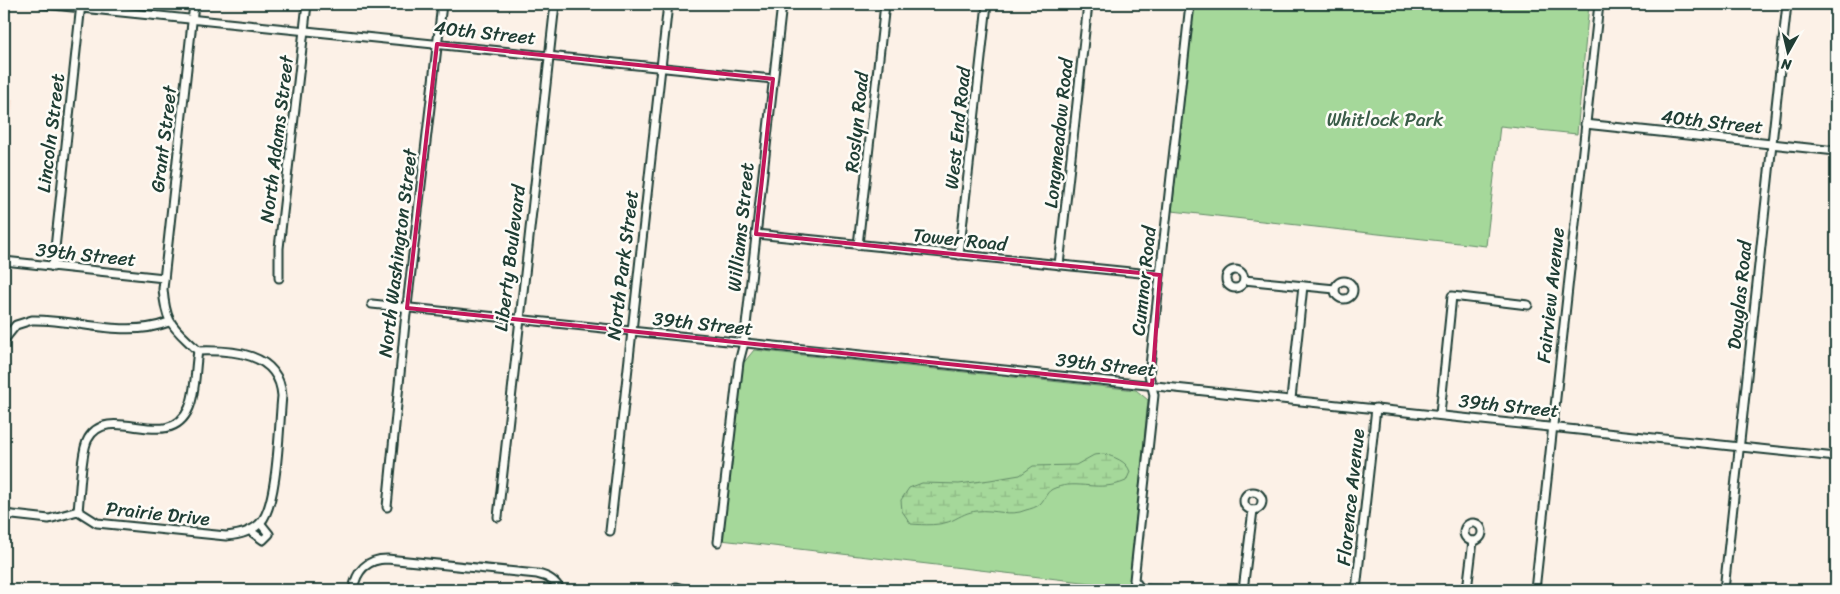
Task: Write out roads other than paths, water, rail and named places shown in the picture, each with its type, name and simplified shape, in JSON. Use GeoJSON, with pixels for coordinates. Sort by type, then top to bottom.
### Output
{"type":"FeatureCollection","features":[{"type":"Feature","properties":{"kind":"street","name":"40th Street"},"geometry":{"type":"LineString","coordinates":[[43,4],[81,6],[773,79]]}},
{"type":"Feature","properties":{"kind":"street","name":"Grant Street"},"geometry":{"type":"LineString","coordinates":[[169,322],[164,302],[164,278],[194,4]]}},
{"type":"Feature","properties":{"kind":"street","name":"North Adams Street"},"geometry":{"type":"LineString","coordinates":[[279,278],[279,248],[307,4]]}},
{"type":"Feature","properties":{"kind":"street","name":"North Washington Street"},"geometry":{"type":"LineString","coordinates":[[387,507],[407,308],[442,4]]}},
{"type":"Feature","properties":{"kind":"street","name":"Liberty Boulevard"},"geometry":{"type":"LineString","coordinates":[[498,517],[518,319],[555,4]]}},
{"type":"Feature","properties":{"kind":"street","name":"North Park Street"},"geometry":{"type":"LineString","coordinates":[[610,531],[630,332],[668,4]]}},
{"type":"Feature","properties":{"kind":"street","name":"Williams Street"},"geometry":{"type":"LineString","coordinates":[[718,542],[739,362],[744,343],[782,4]]}},
{"type":"Feature","properties":{"kind":"street","name":"Roslyn Road"},"geometry":{"type":"LineString","coordinates":[[858,245],[885,4]]}},
{"type":"Feature","properties":{"kind":"street","name":"West End Road"},"geometry":{"type":"LineString","coordinates":[[959,255],[987,4]]}},
{"type":"Feature","properties":{"kind":"street","name":"Longmeadow Road"},"geometry":{"type":"LineString","coordinates":[[1059,265],[1088,4]]}},
{"type":"Feature","properties":{"kind":"street","name":"Cumnor Road"},"geometry":{"type":"LineString","coordinates":[[1162,590],[1141,588],[1134,580],[1154,396],[1149,375],[1190,4]]}},
{"type":"Feature","properties":{"kind":"street","name":"Fairview Avenue"},"geometry":{"type":"LineString","coordinates":[[1535,590],[1599,4]]}},
{"type":"Feature","properties":{"kind":"street","name":"Douglas Road"},"geometry":{"type":"LineString","coordinates":[[1724,590],[1787,4]]}},
{"type":"Feature","properties":{"kind":"street","name":"Lincoln Street"},"geometry":{"type":"LineString","coordinates":[[52,267],[81,6]]}},
{"type":"Feature","properties":{"kind":"street","name":"40th Street"},"geometry":{"type":"LineString","coordinates":[[1585,124],[1836,151]]}},
{"type":"Feature","properties":{"kind":"street","name":"Tower Road"},"geometry":{"type":"LineString","coordinates":[[756,234],[1160,275]]}},
{"type":"Feature","properties":{"kind":"street","name":"39th Street"},"geometry":{"type":"LineString","coordinates":[[4,261],[164,278]]}},
{"type":"Feature","properties":{"kind":"street"},"geometry":{"type":"LineString","coordinates":[[1244,280],[1335,289]]}},
{"type":"Feature","properties":{"kind":"street"},"geometry":{"type":"LineString","coordinates":[[1290,399],[1303,286]]}},
{"type":"Feature","properties":{"kind":"street"},"geometry":{"type":"LineString","coordinates":[[1440,414],[1452,296],[1528,305]]}},
{"type":"Feature","properties":{"kind":"street","name":"39th Street"},"geometry":{"type":"LineString","coordinates":[[372,304],[1440,414],[1836,457]]}},
{"type":"Feature","properties":{"kind":"street"},"geometry":{"type":"LineString","coordinates":[[4,340],[16,325],[32,320],[136,330],[156,327],[169,322],[198,351],[218,351],[253,356],[274,372],[281,385],[282,396],[272,494],[268,511],[261,524],[251,529],[263,540],[269,534],[261,524]]}},
{"type":"Feature","properties":{"kind":"street"},"geometry":{"type":"LineString","coordinates":[[78,511],[85,448],[89,437],[96,429],[108,424],[160,429],[177,424],[190,406],[198,351]]}},
{"type":"Feature","properties":{"kind":"street","name":"Florence Avenue"},"geometry":{"type":"LineString","coordinates":[[1356,590],[1376,408]]}},
{"type":"Feature","properties":{"kind":"street"},"geometry":{"type":"LineString","coordinates":[[1243,590],[1253,510]]}},
{"type":"Feature","properties":{"kind":"street","name":"Prairie Drive"},"geometry":{"type":"LineString","coordinates":[[4,514],[49,519],[78,511],[97,523],[189,534],[226,536],[239,534],[251,529]]}},
{"type":"Feature","properties":{"kind":"street"},"geometry":{"type":"LineString","coordinates":[[1467,590],[1473,541]]}},
{"type":"Feature","properties":{"kind":"street"},"geometry":{"type":"LineString","coordinates":[[353,590],[356,578],[366,564],[381,559],[537,574],[548,578],[558,585],[560,590]]}},
{"type":"Feature","properties":{"kind":"street"},"geometry":{"type":"LineString","coordinates":[[671,590],[676,587],[686,590]]}},
{"type":"Feature","properties":{"kind":"park label","name":"Whitlock Park"},"geometry":{"type":"Point","coordinates":[1385,119]}}]}
